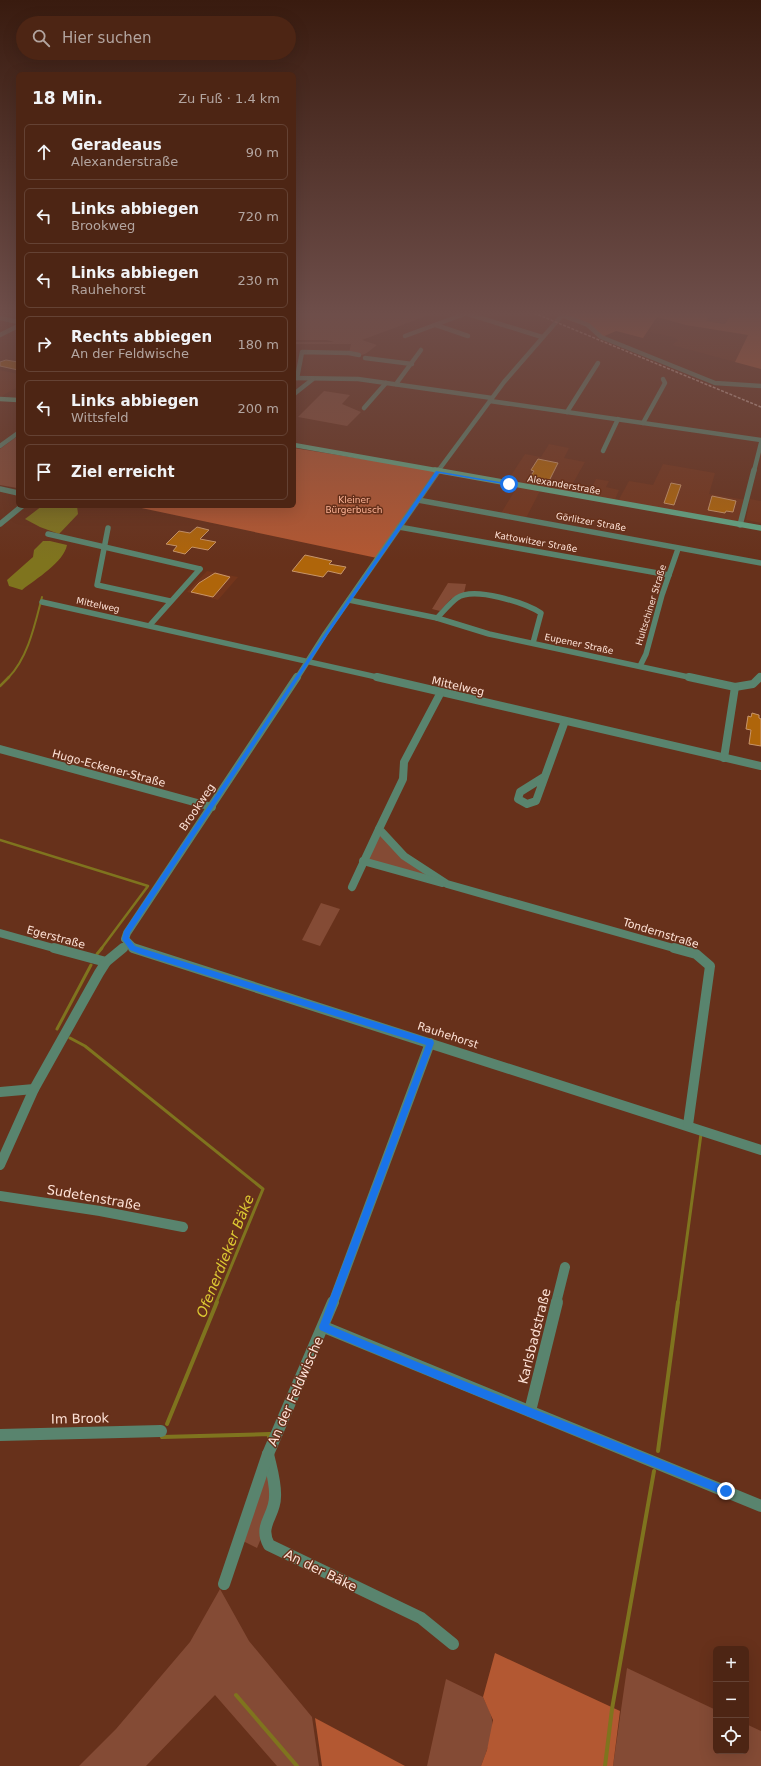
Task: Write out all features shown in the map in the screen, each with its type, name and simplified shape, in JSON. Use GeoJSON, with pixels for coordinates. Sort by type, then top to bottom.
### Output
{"type":"FeatureCollection","features":[{"type":"Feature","properties":{"kind":"main road"},"geometry":{"type":"LineString","coordinates":[[0,399],[16,400]]}},
{"type":"Feature","properties":{"kind":"main road","name":"Alexanderstraße"},"geometry":{"type":"LineString","coordinates":[[296,445],[761,528]]}},
{"type":"Feature","properties":{"kind":"street"},"geometry":{"type":"LineString","coordinates":[[364,408],[375,395]]}},
{"type":"Feature","properties":{"kind":"street"},"geometry":{"type":"LineString","coordinates":[[468,395],[567,412],[761,440]]}},
{"type":"Feature","properties":{"kind":"street","name":"Brookweg"},"geometry":{"type":"LineString","coordinates":[[128,944],[125,939],[127,933],[308,661],[438,471],[494,395]]}},
{"type":"Feature","properties":{"kind":"street"},"geometry":{"type":"LineString","coordinates":[[567,412],[577,395]]}},
{"type":"Feature","properties":{"kind":"street"},"geometry":{"type":"LineString","coordinates":[[643,423],[658,395]]}},
{"type":"Feature","properties":{"kind":"street"},"geometry":{"type":"LineString","coordinates":[[604,451],[618,419]]}},
{"type":"Feature","properties":{"kind":"street"},"geometry":{"type":"LineString","coordinates":[[0,446],[16,434]]}},
{"type":"Feature","properties":{"kind":"street"},"geometry":{"type":"LineString","coordinates":[[740,525],[761,443]]}},
{"type":"Feature","properties":{"kind":"street"},"geometry":{"type":"LineString","coordinates":[[0,489],[16,493]]}},
{"type":"Feature","properties":{"kind":"street","name":"Görlitzer Straße"},"geometry":{"type":"LineString","coordinates":[[418,500],[678,549],[761,563]]}},
{"type":"Feature","properties":{"kind":"street"},"geometry":{"type":"LineString","coordinates":[[0,524],[20,508]]}},
{"type":"Feature","properties":{"kind":"street","name":"Kattowitzer Straße"},"geometry":{"type":"LineString","coordinates":[[399,527],[669,575]]}},
{"type":"Feature","properties":{"kind":"street"},"geometry":{"type":"LineString","coordinates":[[108,528],[97,585],[170,601]]}},
{"type":"Feature","properties":{"kind":"street"},"geometry":{"type":"LineString","coordinates":[[48,534],[200,569],[150,625]]}},
{"type":"Feature","properties":{"kind":"street","name":"Hultschiner Straße"},"geometry":{"type":"LineString","coordinates":[[640,666],[646,654],[678,549]]}},
{"type":"Feature","properties":{"kind":"street"},"geometry":{"type":"LineString","coordinates":[[437,618],[458,597],[477,594],[502,599],[531,607],[541,613],[533,643]]}},
{"type":"Feature","properties":{"kind":"street","name":"Eupener Straße"},"geometry":{"type":"LineString","coordinates":[[349,600],[437,618],[489,634],[735,687]]}},
{"type":"Feature","properties":{"kind":"street","name":"Mittelweg"},"geometry":{"type":"LineString","coordinates":[[42,602],[308,661],[761,766]]}},
{"type":"Feature","properties":{"kind":"street"},"geometry":{"type":"LineString","coordinates":[[724,758],[735,687],[753,684],[761,676]]}},
{"type":"Feature","properties":{"kind":"street"},"geometry":{"type":"LineString","coordinates":[[352,887],[403,779],[404,762],[441,692]]}},
{"type":"Feature","properties":{"kind":"street"},"geometry":{"type":"LineString","coordinates":[[544,777],[565,721]]}},
{"type":"Feature","properties":{"kind":"street","name":"Hugo-Eckener-Straße"},"geometry":{"type":"LineString","coordinates":[[0,749],[212,807]]}},
{"type":"Feature","properties":{"kind":"street","name":"Tondernstraße"},"geometry":{"type":"LineString","coordinates":[[379,829],[404,856],[447,884]]}},
{"type":"Feature","properties":{"kind":"street","name":"Tondernstraße"},"geometry":{"type":"LineString","coordinates":[[363,861],[696,954],[704,959],[710,966],[688,1126]]}},
{"type":"Feature","properties":{"kind":"street","name":"Egerstraße"},"geometry":{"type":"LineString","coordinates":[[0,933],[106,962]]}},
{"type":"Feature","properties":{"kind":"street"},"geometry":{"type":"LineString","coordinates":[[0,1165],[34,1089],[106,962],[128,944]]}},
{"type":"Feature","properties":{"kind":"street","name":"Rauhehorst"},"geometry":{"type":"LineString","coordinates":[[128,944],[143,952],[761,1150]]}},
{"type":"Feature","properties":{"kind":"street","name":"An der Feldwische"},"geometry":{"type":"LineString","coordinates":[[224,1584],[268,1454],[324,1327],[430,1043]]}},
{"type":"Feature","properties":{"kind":"street"},"geometry":{"type":"LineString","coordinates":[[0,1092],[34,1089]]}},
{"type":"Feature","properties":{"kind":"street","name":"Sudetenstraße"},"geometry":{"type":"LineString","coordinates":[[0,1196],[100,1211],[183,1227]]}},
{"type":"Feature","properties":{"kind":"street","name":"Karlsbadstraße"},"geometry":{"type":"LineString","coordinates":[[530,1411],[565,1267]]}},
{"type":"Feature","properties":{"kind":"street"},"geometry":{"type":"LineString","coordinates":[[324,1327],[411,1365],[530,1411],[761,1506]]}},
{"type":"Feature","properties":{"kind":"street","name":"Im Brook"},"geometry":{"type":"LineString","coordinates":[[0,1435],[161,1431]]}},
{"type":"Feature","properties":{"kind":"street","name":"An der Bäke"},"geometry":{"type":"LineString","coordinates":[[268,1454],[275,1500],[265,1529],[264,1538],[269,1545],[421,1618],[453,1644]]}},
{"type":"Feature","properties":{"kind":"shaded area"},"geometry":{"type":"Polygon","coordinates":[[[320,395],[350,395],[342,404],[361,412],[347,426],[298,417],[320,395]]]}},
{"type":"Feature","properties":{"kind":"shaded area"},"geometry":{"type":"Polygon","coordinates":[[[16,438],[16,488],[0,485],[0,449],[16,438]]]}},
{"type":"Feature","properties":{"kind":"shaded area"},"geometry":{"type":"Polygon","coordinates":[[[549,444],[569,448],[564,458],[585,462],[568,492],[542,487],[525,520],[500,515],[520,482],[508,480],[525,454],[541,457],[549,444]]]}},
{"type":"Feature","properties":{"kind":"shaded area"},"geometry":{"type":"Polygon","coordinates":[[[663,464],[715,473],[709,494],[746,500],[740,525],[617,503],[629,481],[653,485],[663,464]]]}},
{"type":"Feature","properties":{"kind":"shaded area"},"geometry":{"type":"Polygon","coordinates":[[[596,479],[609,481],[606,487],[619,490],[614,502],[587,498],[596,479]]]}},
{"type":"Feature","properties":{"kind":"shaded area"},"geometry":{"type":"Polygon","coordinates":[[[750,499],[761,501],[761,523],[746,520],[750,499]]]}},
{"type":"Feature","properties":{"kind":"shaded area"},"geometry":{"type":"Polygon","coordinates":[[[39,508],[77,508],[78,514],[59,534],[40,527],[25,519],[39,508]]]}},
{"type":"Feature","properties":{"kind":"shaded area"},"geometry":{"type":"Polygon","coordinates":[[[43,541],[67,545],[61,558],[22,590],[9,586],[7,580],[33,557],[34,550],[43,541]]]}},
{"type":"Feature","properties":{"kind":"shaded area"},"geometry":{"type":"Polygon","coordinates":[[[207,571],[238,577],[218,600],[187,592],[207,571]]]}},
{"type":"Feature","properties":{"kind":"shaded area"},"geometry":{"type":"Polygon","coordinates":[[[448,583],[466,584],[464,593],[451,599],[440,611],[432,609],[448,583]]]}},
{"type":"Feature","properties":{"kind":"shaded area"},"geometry":{"type":"Polygon","coordinates":[[[379,829],[392,843],[447,884],[363,861],[379,829]]]}},
{"type":"Feature","properties":{"kind":"shaded area"},"geometry":{"type":"Polygon","coordinates":[[[321,903],[340,909],[320,946],[302,940],[321,903]]]}},
{"type":"Feature","properties":{"kind":"shaded area"},"geometry":{"type":"Polygon","coordinates":[[[268,1454],[274,1492],[265,1529],[257,1548],[239,1539],[268,1454]]]}},
{"type":"Feature","properties":{"kind":"shaded area"},"geometry":{"type":"Polygon","coordinates":[[[220,1589],[249,1641],[312,1717],[319,1766],[277,1766],[215,1695],[146,1766],[79,1766],[116,1729],[190,1642],[220,1589]]]}},
{"type":"Feature","properties":{"kind":"shaded area"},"geometry":{"type":"Polygon","coordinates":[[[627,1668],[713,1709],[713,1754],[749,1754],[749,1725],[761,1731],[761,1766],[613,1766],[627,1668]]]}},
{"type":"Feature","properties":{"kind":"shaded area"},"geometry":{"type":"Polygon","coordinates":[[[446,1679],[483,1697],[490,1711],[492,1731],[481,1766],[427,1766],[446,1679]]]}},
{"type":"Feature","properties":{"kind":"green space","name":"Kleiner Bürgerbusch"},"geometry":{"type":"Polygon","coordinates":[[[296,448],[438,471],[377,558],[141,508],[296,508],[296,448]]]}},
{"type":"Feature","properties":{"kind":"green space"},"geometry":{"type":"Polygon","coordinates":[[[495,1653],[620,1711],[613,1766],[481,1766],[487,1750],[493,1720],[483,1697],[495,1653]]]}},
{"type":"Feature","properties":{"kind":"green space"},"geometry":{"type":"Polygon","coordinates":[[[315,1718],[405,1766],[322,1766],[315,1718]]]}},
{"type":"Feature","properties":{"kind":"building"},"geometry":{"type":"Polygon","coordinates":[[[538,459],[558,463],[548,483],[527,481],[534,471],[531,470],[538,459]]]}},
{"type":"Feature","properties":{"kind":"building"},"geometry":{"type":"Polygon","coordinates":[[[671,483],[681,485],[674,505],[664,503],[671,483]]]}},
{"type":"Feature","properties":{"kind":"building"},"geometry":{"type":"Polygon","coordinates":[[[712,496],[736,501],[733,512],[726,511],[725,513],[708,510],[712,496]]]}},
{"type":"Feature","properties":{"kind":"building"},"geometry":{"type":"Polygon","coordinates":[[[197,527],[209,530],[200,539],[216,542],[208,550],[192,547],[185,554],[173,551],[177,546],[166,544],[179,531],[190,533],[197,527]]]}},
{"type":"Feature","properties":{"kind":"building"},"geometry":{"type":"Polygon","coordinates":[[[305,555],[332,561],[329,564],[346,567],[341,574],[328,571],[323,577],[292,571],[305,555]]]}},
{"type":"Feature","properties":{"kind":"building"},"geometry":{"type":"Polygon","coordinates":[[[215,573],[230,577],[213,597],[191,592],[199,583],[215,573]]]}},
{"type":"Feature","properties":{"kind":"building"},"geometry":{"type":"Polygon","coordinates":[[[752,713],[759,715],[759,718],[761,719],[761,746],[749,744],[751,730],[746,729],[748,716],[751,717],[752,713]]]}},
{"type":"Feature","properties":{"kind":"waterway"},"geometry":{"type":"LineString","coordinates":[[8,678],[15,670],[26,651],[42,597]]}},
{"type":"Feature","properties":{"kind":"waterway"},"geometry":{"type":"LineString","coordinates":[[0,686],[8,678]]}},
{"type":"Feature","properties":{"kind":"waterway"},"geometry":{"type":"LineString","coordinates":[[0,840],[148,886],[101,949]]}},
{"type":"Feature","properties":{"kind":"waterway","name":"Ofenerdieker Bäke"},"geometry":{"type":"LineString","coordinates":[[97,954],[102,948]]}},
{"type":"Feature","properties":{"kind":"waterway","name":"Ofenerdieker Bäke"},"geometry":{"type":"LineString","coordinates":[[57,1029],[91,965]]}},
{"type":"Feature","properties":{"kind":"waterway","name":"Ofenerdieker Bäke"},"geometry":{"type":"LineString","coordinates":[[70,1038],[85,1046],[263,1189],[216,1303]]}},
{"type":"Feature","properties":{"kind":"waterway"},"geometry":{"type":"LineString","coordinates":[[678,1303],[701,1134]]}},
{"type":"Feature","properties":{"kind":"waterway","name":"Ofenerdieker Bäke"},"geometry":{"type":"LineString","coordinates":[[167,1424],[217,1302]]}},
{"type":"Feature","properties":{"kind":"waterway"},"geometry":{"type":"LineString","coordinates":[[658,1451],[678,1302]]}},
{"type":"Feature","properties":{"kind":"waterway","name":"Ofenerdieker Bäke"},"geometry":{"type":"LineString","coordinates":[[163,1436],[162,1437],[270,1434],[269,1437]]}},
{"type":"Feature","properties":{"kind":"waterway"},"geometry":{"type":"LineString","coordinates":[[605,1766],[612,1709],[654,1471]]}},
{"type":"Feature","properties":{"kind":"waterway","name":"Ofenerdieker Bäke"},"geometry":{"type":"LineString","coordinates":[[236,1695],[297,1766]]}},
{"type":"Feature","properties":{"kind":"railway"},"geometry":{"type":"LineString","coordinates":[[733,395],[761,407]]}},
{"type":"Feature","properties":{"kind":"route"},"geometry":{"type":"LineString","coordinates":[[509,484],[438,471],[325,634],[269,721],[127,933],[125,939],[133,948],[143,952],[290,997],[430,1043],[324,1327],[411,1365],[450,1379],[726,1491]]}}]}
